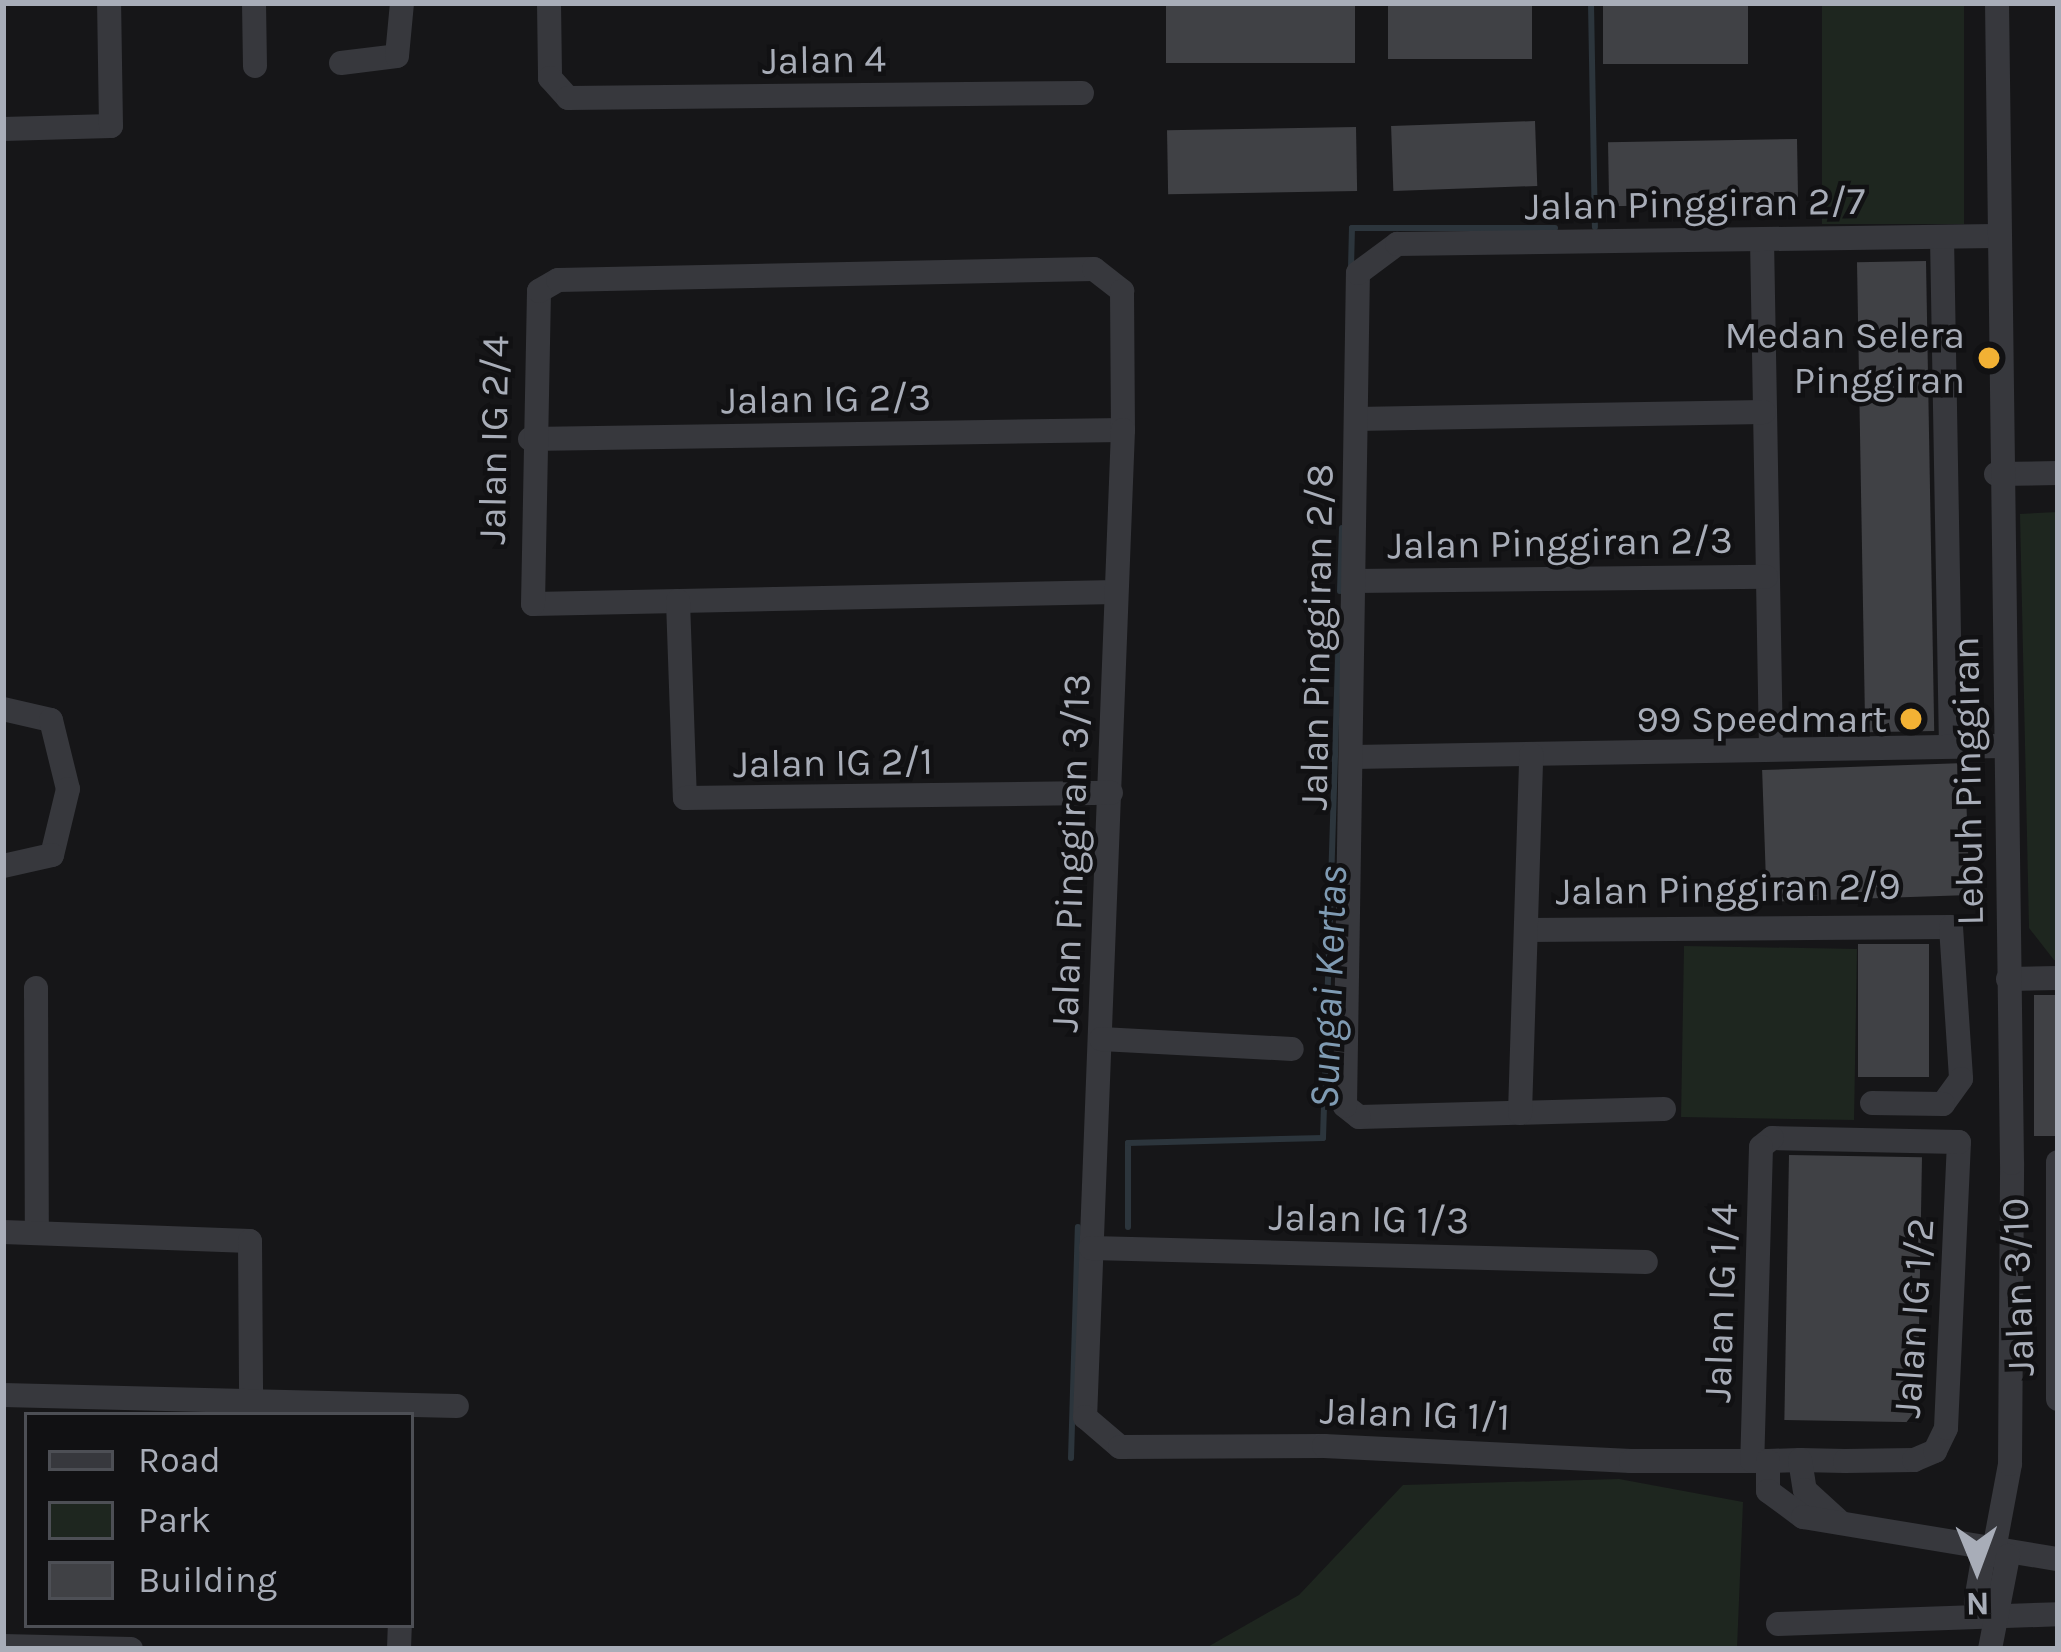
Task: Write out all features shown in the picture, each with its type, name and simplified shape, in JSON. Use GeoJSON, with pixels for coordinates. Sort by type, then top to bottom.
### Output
{"type":"FeatureCollection","features":[{"type":"Feature","properties":{"kind":"street"},"geometry":{"type":"LineString","coordinates":[[3,129],[111,126],[109,3]]}},
{"type":"Feature","properties":{"kind":"street"},"geometry":{"type":"LineString","coordinates":[[254,3],[255,66]]}},
{"type":"Feature","properties":{"kind":"street"},"geometry":{"type":"LineString","coordinates":[[341,63],[397,56],[402,3]]}},
{"type":"Feature","properties":{"kind":"street","name":"Jalan 4"},"geometry":{"type":"LineString","coordinates":[[549,3],[550,78],[568,98],[1082,93]]}},
{"type":"Feature","properties":{"kind":"street","name":"Lebuh Pinggiran"},"geometry":{"type":"LineString","coordinates":[[1990,1649],[1995,1555],[2010,1464],[2008,979],[1996,474],[1997,3]]}},
{"type":"Feature","properties":{"kind":"street","name":"Jalan Pinggiran 2/7"},"geometry":{"type":"LineString","coordinates":[[1397,244],[1995,236]]}},
{"type":"Feature","properties":{"kind":"street"},"geometry":{"type":"LineString","coordinates":[[1942,237],[1952,746]]}},
{"type":"Feature","properties":{"kind":"street"},"geometry":{"type":"LineString","coordinates":[[1762,239],[1771,749]]}},
{"type":"Feature","properties":{"kind":"street","name":"Jalan Pinggiran 2/8"},"geometry":{"type":"LineString","coordinates":[[1397,244],[1358,273],[1353,757],[1341,1085],[1359,1117],[1520,1113]]}},
{"type":"Feature","properties":{"kind":"street","name":"Jalan IG 2/4"},"geometry":{"type":"LineString","coordinates":[[1116,592],[533,604],[530,439],[533,308],[558,280],[1094,268],[1122,291]]}},
{"type":"Feature","properties":{"kind":"street","name":"Jalan Pinggiran 3/13"},"geometry":{"type":"LineString","coordinates":[[1085,1418],[1123,430],[1122,291]]}},
{"type":"Feature","properties":{"kind":"street"},"geometry":{"type":"LineString","coordinates":[[1356,419],[1764,412]]}},
{"type":"Feature","properties":{"kind":"street","name":"Jalan IG 2/3"},"geometry":{"type":"LineString","coordinates":[[530,439],[1123,430]]}},
{"type":"Feature","properties":{"kind":"street"},"geometry":{"type":"LineString","coordinates":[[1996,474],[2058,473]]}},
{"type":"Feature","properties":{"kind":"street","name":"Jalan Pinggiran 2/3"},"geometry":{"type":"LineString","coordinates":[[1354,581],[1766,577]]}},
{"type":"Feature","properties":{"kind":"street","name":"Jalan IG 2/1"},"geometry":{"type":"LineString","coordinates":[[678,601],[685,798],[1111,793]]}},
{"type":"Feature","properties":{"kind":"street"},"geometry":{"type":"LineString","coordinates":[[3,710],[35,710],[61,741],[68,789],[52,855],[3,866]]}},
{"type":"Feature","properties":{"kind":"street"},"geometry":{"type":"LineString","coordinates":[[1353,757],[2003,746]]}},
{"type":"Feature","properties":{"kind":"street"},"geometry":{"type":"LineString","coordinates":[[1532,754],[1520,1113],[1664,1109]]}},
{"type":"Feature","properties":{"kind":"street","name":"Jalan Pinggiran 2/9"},"geometry":{"type":"LineString","coordinates":[[1526,930],[1933,920],[1960,944],[1961,1079],[1943,1104],[1871,1102]]}},
{"type":"Feature","properties":{"kind":"street"},"geometry":{"type":"LineString","coordinates":[[2008,979],[2058,978]]}},
{"type":"Feature","properties":{"kind":"street"},"geometry":{"type":"LineString","coordinates":[[35,988],[37,1233]]}},
{"type":"Feature","properties":{"kind":"street"},"geometry":{"type":"LineString","coordinates":[[1100,1040],[1292,1049]]}},
{"type":"Feature","properties":{"kind":"street","name":"Jalan IG 1/4"},"geometry":{"type":"LineString","coordinates":[[1760,1461],[1761,1148],[1772,1138],[1942,1135],[1959,1142],[1960,1165]]}},
{"type":"Feature","properties":{"kind":"street","name":"Jalan IG 1/2"},"geometry":{"type":"LineString","coordinates":[[1914,1460],[1946,1428],[1960,1165]]}},
{"type":"Feature","properties":{"kind":"street","name":"Jalan 3/10"},"geometry":{"type":"LineString","coordinates":[[2054,1167],[2058,1399]]}},
{"type":"Feature","properties":{"kind":"street"},"geometry":{"type":"LineString","coordinates":[[3,1232],[250,1240],[251,1401]]}},
{"type":"Feature","properties":{"kind":"street","name":"Jalan IG 1/3"},"geometry":{"type":"LineString","coordinates":[[1091,1248],[1646,1262]]}},
{"type":"Feature","properties":{"kind":"street"},"geometry":{"type":"LineString","coordinates":[[3,1395],[457,1406]]}},
{"type":"Feature","properties":{"kind":"street","name":"Jalan IG 1/1"},"geometry":{"type":"LineString","coordinates":[[1085,1418],[1120,1447],[1914,1460]]}},
{"type":"Feature","properties":{"kind":"street"},"geometry":{"type":"LineString","coordinates":[[1799,1460],[1805,1490],[1843,1525]]}},
{"type":"Feature","properties":{"kind":"street"},"geometry":{"type":"LineString","coordinates":[[1760,1461],[1782,1508],[1995,1555],[2058,1559]]}},
{"type":"Feature","properties":{"kind":"street"},"geometry":{"type":"LineString","coordinates":[[1778,1624],[2058,1614]]}},
{"type":"Feature","properties":{"kind":"street"},"geometry":{"type":"LineString","coordinates":[[3,1646],[131,1649]]}},
{"type":"Feature","properties":{"kind":"green space"},"geometry":{"type":"Polygon","coordinates":[[[1822,3],[1964,3],[1964,224],[1822,224],[1822,3]]]}},
{"type":"Feature","properties":{"kind":"green space"},"geometry":{"type":"Polygon","coordinates":[[[2058,512],[2058,960],[2054,960],[2029,928],[2020,514],[2058,512]]]}},
{"type":"Feature","properties":{"kind":"green space"},"geometry":{"type":"Polygon","coordinates":[[[1684,946],[1857,949],[1854,1120],[1681,1117],[1684,946]]]}},
{"type":"Feature","properties":{"kind":"green space"},"geometry":{"type":"Polygon","coordinates":[[[1619,1479],[1743,1502],[1737,1649],[1204,1649],[1299,1595],[1403,1485],[1619,1479]]]}},
{"type":"Feature","properties":{"kind":"building"},"geometry":{"type":"Polygon","coordinates":[[[1166,3],[1355,3],[1355,63],[1166,63],[1166,3]]]}},
{"type":"Feature","properties":{"kind":"building"},"geometry":{"type":"Polygon","coordinates":[[[1388,3],[1532,3],[1532,59],[1388,59],[1388,3]]]}},
{"type":"Feature","properties":{"kind":"building"},"geometry":{"type":"Polygon","coordinates":[[[1603,3],[1748,3],[1748,64],[1603,64],[1603,3]]]}},
{"type":"Feature","properties":{"kind":"building"},"geometry":{"type":"Polygon","coordinates":[[[1535,121],[1537,186],[1393,191],[1391,126],[1535,121]]]}},
{"type":"Feature","properties":{"kind":"building"},"geometry":{"type":"Polygon","coordinates":[[[1356,127],[1357,191],[1168,194],[1167,130],[1356,127]]]}},
{"type":"Feature","properties":{"kind":"building"},"geometry":{"type":"Polygon","coordinates":[[[1797,139],[1798,203],[1609,206],[1608,142],[1797,139]]]}},
{"type":"Feature","properties":{"kind":"building"},"geometry":{"type":"Polygon","coordinates":[[[1926,261],[1934,731],[1865,732],[1857,262],[1926,261]]]}},
{"type":"Feature","properties":{"kind":"building"},"geometry":{"type":"Polygon","coordinates":[[[1965,763],[1970,895],[1767,902],[1762,770],[1965,763]]]}},
{"type":"Feature","properties":{"kind":"building"},"geometry":{"type":"Polygon","coordinates":[[[1858,944],[1929,944],[1929,1077],[1858,1077],[1858,944]]]}},
{"type":"Feature","properties":{"kind":"building"},"geometry":{"type":"Polygon","coordinates":[[[2034,995],[2058,995],[2058,1136],[2034,1136],[2034,995]]]}},
{"type":"Feature","properties":{"kind":"building"},"geometry":{"type":"Polygon","coordinates":[[[1789,1155],[1922,1157],[1917,1422],[1784,1420],[1789,1155]]]}},
{"type":"Feature","properties":{"kind":"waterway","name":"Sungai Kertas"},"geometry":{"type":"LineString","coordinates":[[1591,3],[1595,227]]}},
{"type":"Feature","properties":{"kind":"waterway","name":"Sungai Kertas"},"geometry":{"type":"LineString","coordinates":[[1351,268],[1352,228],[1555,228]]}},
{"type":"Feature","properties":{"kind":"waterway"},"geometry":{"type":"LineString","coordinates":[[1340,591],[1342,528]]}},
{"type":"Feature","properties":{"kind":"waterway","name":"Sungai Kertas"},"geometry":{"type":"LineString","coordinates":[[1128,1227],[1128,1143],[1323,1138],[1339,630]]}},
{"type":"Feature","properties":{"kind":"waterway","name":"Sungai Kertas"},"geometry":{"type":"LineString","coordinates":[[1071,1458],[1078,1227]]}},
{"type":"Feature","properties":{"kind":"place","name":"Medan Selera Pinggiran"},"geometry":{"type":"Point","coordinates":[1989,358]}},
{"type":"Feature","properties":{"kind":"place","name":"99 Speedmart"},"geometry":{"type":"Point","coordinates":[1911,719]}}]}
